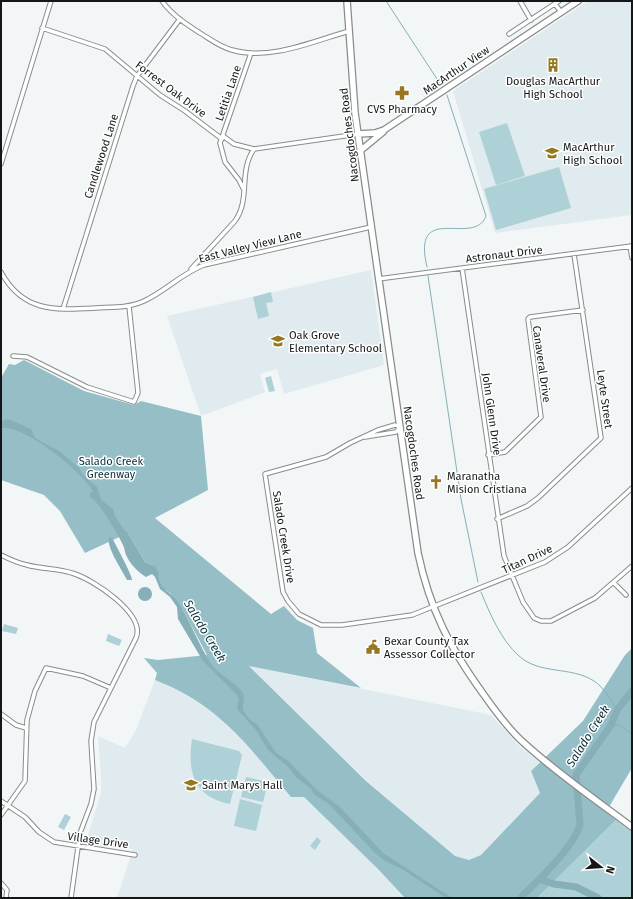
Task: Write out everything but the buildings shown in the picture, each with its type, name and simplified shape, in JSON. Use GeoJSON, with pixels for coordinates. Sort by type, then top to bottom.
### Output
{"type":"FeatureCollection","features":[{"type":"Feature","properties":{"kind":"main road","name":"Nacogdoches Road"},"geometry":{"type":"LineString","coordinates":[[347,1],[360,151],[418,553],[432,607],[452,648],[490,704],[515,734],[545,760],[632,827]]}},
{"type":"Feature","properties":{"kind":"main road","name":"MacArthur View"},"geometry":{"type":"LineString","coordinates":[[358,134],[375,133],[384,130],[578,1]]}},
{"type":"Feature","properties":{"kind":"main road"},"geometry":{"type":"LineString","coordinates":[[360,151],[384,130]]}},
{"type":"Feature","properties":{"kind":"street"},"geometry":{"type":"LineString","coordinates":[[1,164],[51,1]]}},
{"type":"Feature","properties":{"kind":"street"},"geometry":{"type":"LineString","coordinates":[[162,1],[180,19],[219,45],[232,50],[250,53],[293,48],[349,31]]}},
{"type":"Feature","properties":{"kind":"street"},"geometry":{"type":"LineString","coordinates":[[520,1],[532,20]]}},
{"type":"Feature","properties":{"kind":"street"},"geometry":{"type":"LineString","coordinates":[[509,34],[559,1]]}},
{"type":"Feature","properties":{"kind":"street"},"geometry":{"type":"LineString","coordinates":[[555,4],[561,12]]}},
{"type":"Feature","properties":{"kind":"street","name":"Candlewood Lane"},"geometry":{"type":"LineString","coordinates":[[63,309],[130,94],[137,76],[180,19]]}},
{"type":"Feature","properties":{"kind":"street","name":"Forrest Oak Drive"},"geometry":{"type":"LineString","coordinates":[[42,28],[105,49],[137,76],[222,139],[254,150]]}},
{"type":"Feature","properties":{"kind":"street","name":"Letitia Lane"},"geometry":{"type":"LineString","coordinates":[[222,139],[250,53]]}},
{"type":"Feature","properties":{"kind":"street"},"geometry":{"type":"LineString","coordinates":[[189,272],[238,218],[243,206],[246,164],[254,150],[358,134]]}},
{"type":"Feature","properties":{"kind":"street"},"geometry":{"type":"LineString","coordinates":[[222,139],[225,162],[239,180],[244,190]]}},
{"type":"Feature","properties":{"kind":"street","name":"East Valley View Lane"},"geometry":{"type":"LineString","coordinates":[[1,272],[7,283],[21,296],[34,304],[63,309],[129,306],[150,298],[189,272],[211,263],[371,227]]}},
{"type":"Feature","properties":{"kind":"street"},"geometry":{"type":"LineString","coordinates":[[631,246],[632,258]]}},
{"type":"Feature","properties":{"kind":"street","name":"Astronaut Drive"},"geometry":{"type":"LineString","coordinates":[[378,279],[631,246]]}},
{"type":"Feature","properties":{"kind":"street","name":"Leyte Street"},"geometry":{"type":"LineString","coordinates":[[498,519],[527,506],[538,498],[601,438],[574,254]]}},
{"type":"Feature","properties":{"kind":"street","name":"John Glenn Drive"},"geometry":{"type":"LineString","coordinates":[[462,268],[498,519],[504,556],[511,577],[528,611],[534,618],[543,622],[551,621],[574,610],[595,598],[614,583]]}},
{"type":"Feature","properties":{"kind":"street"},"geometry":{"type":"LineString","coordinates":[[13,356],[27,357],[87,388],[132,402],[136,400],[138,393],[129,306]]}},
{"type":"Feature","properties":{"kind":"street","name":"Canaveral Drive"},"geometry":{"type":"LineString","coordinates":[[488,455],[505,452],[541,417],[528,319],[530,316],[583,310]]}},
{"type":"Feature","properties":{"kind":"street"},"geometry":{"type":"LineString","coordinates":[[395,425],[400,427],[396,432],[365,437],[395,425]]}},
{"type":"Feature","properties":{"kind":"street","name":"Salado Creek Drive"},"geometry":{"type":"LineString","coordinates":[[305,618],[295,611],[283,592],[265,474],[326,457],[350,443],[365,437]]}},
{"type":"Feature","properties":{"kind":"street","name":"Titan Drive"},"geometry":{"type":"LineString","coordinates":[[305,618],[321,625],[334,626],[405,616],[511,577],[545,562],[563,552],[632,488]]}},
{"type":"Feature","properties":{"kind":"street"},"geometry":{"type":"LineString","coordinates":[[1,555],[26,565],[78,575],[104,590],[125,607],[135,620],[138,632],[97,714],[92,733],[91,758],[94,789],[92,804],[80,833],[71,898]]}},
{"type":"Feature","properties":{"kind":"street"},"geometry":{"type":"LineString","coordinates":[[626,595],[614,583],[632,566]]}},
{"type":"Feature","properties":{"kind":"street"},"geometry":{"type":"LineString","coordinates":[[1,815],[23,785],[26,776],[26,728],[35,691],[46,668],[83,676],[110,688]]}},
{"type":"Feature","properties":{"kind":"street"},"geometry":{"type":"LineString","coordinates":[[1,714],[16,725],[26,728]]}},
{"type":"Feature","properties":{"kind":"street","name":"Village Drive"},"geometry":{"type":"LineString","coordinates":[[1,801],[25,817],[49,839],[59,844],[135,854]]}},
{"type":"Feature","properties":{"kind":"street"},"geometry":{"type":"LineString","coordinates":[[1,884],[6,890],[6,898]]}},
{"type":"Feature","properties":{"kind":"shaded area","name":"MacArthur High School"},"geometry":{"type":"Polygon","coordinates":[[[588,1],[632,1],[632,215],[495,233],[453,91],[588,1]]]}},
{"type":"Feature","properties":{"kind":"shaded area"},"geometry":{"type":"Polygon","coordinates":[[[507,123],[525,176],[496,185],[479,132],[507,123]]]}},
{"type":"Feature","properties":{"kind":"shaded area"},"geometry":{"type":"Polygon","coordinates":[[[559,167],[571,208],[496,230],[484,189],[559,167]]]}},
{"type":"Feature","properties":{"kind":"shaded area","name":"Oak Grove Elementary School"},"geometry":{"type":"Polygon","coordinates":[[[371,270],[384,365],[284,394],[277,369],[260,374],[265,392],[201,416],[167,316],[371,270]]]}},
{"type":"Feature","properties":{"kind":"shaded area"},"geometry":{"type":"Polygon","coordinates":[[[271,292],[273,302],[266,303],[269,316],[258,319],[253,297],[271,292]]]}},
{"type":"Feature","properties":{"kind":"shaded area"},"geometry":{"type":"Polygon","coordinates":[[[271,376],[275,391],[269,392],[265,378],[271,376]]]}},
{"type":"Feature","properties":{"kind":"shaded area"},"geometry":{"type":"Polygon","coordinates":[[[8,419],[31,429],[35,438],[59,451],[79,468],[84,476],[97,487],[101,500],[113,509],[115,516],[124,530],[128,533],[145,562],[155,566],[159,574],[158,576],[161,584],[178,602],[212,665],[242,692],[244,696],[243,710],[249,719],[257,724],[276,753],[287,760],[317,790],[341,808],[383,853],[452,898],[446,898],[402,869],[385,861],[374,852],[329,804],[315,795],[310,788],[297,778],[287,766],[268,750],[256,730],[237,709],[239,699],[237,695],[203,661],[178,619],[177,607],[170,597],[160,589],[155,577],[152,574],[146,577],[138,571],[126,556],[124,547],[108,519],[90,497],[90,493],[93,491],[86,482],[65,461],[38,442],[25,434],[12,429],[1,428],[1,421],[8,419]]]}},
{"type":"Feature","properties":{"kind":"shaded area"},"geometry":{"type":"Polygon","coordinates":[[[109,537],[112,538],[117,546],[132,580],[127,580],[115,558],[110,547],[109,537]]]}},
{"type":"Feature","properties":{"kind":"shaded area"},"geometry":{"type":"Polygon","coordinates":[[[145,587],[150,589],[152,594],[150,599],[145,601],[140,599],[138,594],[140,589],[145,587]]]}},
{"type":"Feature","properties":{"kind":"shaded area"},"geometry":{"type":"Polygon","coordinates":[[[4,624],[18,628],[16,634],[2,631],[4,624]]]}},
{"type":"Feature","properties":{"kind":"shaded area"},"geometry":{"type":"Polygon","coordinates":[[[108,634],[122,640],[119,646],[106,641],[108,634]]]}},
{"type":"Feature","properties":{"kind":"shaded area"},"geometry":{"type":"Polygon","coordinates":[[[249,666],[491,715],[519,746],[539,762],[531,771],[540,793],[481,855],[469,860],[455,856],[367,781],[249,666]]]}},
{"type":"Feature","properties":{"kind":"shaded area","name":"Saint Marys Hall"},"geometry":{"type":"Polygon","coordinates":[[[155,680],[177,689],[218,715],[237,732],[291,796],[304,797],[378,869],[405,898],[117,898],[133,849],[86,841],[101,793],[98,736],[125,748],[136,730],[155,680]]]}},
{"type":"Feature","properties":{"kind":"shaded area"},"geometry":{"type":"Polygon","coordinates":[[[192,739],[239,751],[242,755],[230,804],[218,801],[208,796],[196,781],[192,772],[191,762],[192,739]]]}},
{"type":"Feature","properties":{"kind":"shaded area"},"geometry":{"type":"Polygon","coordinates":[[[246,777],[268,782],[263,802],[241,797],[246,777]]]}},
{"type":"Feature","properties":{"kind":"shaded area"},"geometry":{"type":"Polygon","coordinates":[[[240,799],[262,805],[256,831],[234,826],[240,799]]]}},
{"type":"Feature","properties":{"kind":"shaded area"},"geometry":{"type":"Polygon","coordinates":[[[65,814],[71,817],[64,830],[58,827],[65,814]]]}},
{"type":"Feature","properties":{"kind":"shaded area"},"geometry":{"type":"Polygon","coordinates":[[[616,820],[632,832],[632,898],[537,898],[616,820]]]}},
{"type":"Feature","properties":{"kind":"shaded area"},"geometry":{"type":"Polygon","coordinates":[[[317,837],[321,841],[315,850],[310,846],[317,837]]]}},
{"type":"Feature","properties":{"kind":"green space","name":"Salado Creek Greenway"},"geometry":{"type":"Polygon","coordinates":[[[24,360],[84,391],[134,405],[141,401],[201,416],[208,490],[155,518],[271,614],[284,606],[297,620],[313,628],[317,653],[361,688],[249,666],[366,781],[455,856],[469,860],[481,855],[540,793],[531,771],[583,721],[625,655],[632,648],[632,768],[606,812],[616,820],[537,898],[405,898],[378,869],[304,797],[291,797],[246,744],[215,715],[198,702],[178,690],[155,680],[157,673],[144,658],[158,660],[207,655],[183,610],[159,582],[153,565],[145,562],[128,533],[85,553],[60,511],[44,495],[1,480],[1,378],[9,364],[15,365],[24,360]]]}},
{"type":"Feature","properties":{"kind":"waterway"},"geometry":{"type":"LineString","coordinates":[[386,1],[441,85]]}},
{"type":"Feature","properties":{"kind":"waterway"},"geometry":{"type":"LineString","coordinates":[[427,267],[424,247],[428,235],[435,230],[446,228],[469,228],[479,225],[486,216],[447,95]]}},
{"type":"Feature","properties":{"kind":"waterway"},"geometry":{"type":"LineString","coordinates":[[428,276],[461,499],[478,582]]}},
{"type":"Feature","properties":{"kind":"waterway"},"geometry":{"type":"LineString","coordinates":[[481,592],[501,635],[519,656],[536,666],[585,676],[601,687],[617,710]]}},
{"type":"Feature","properties":{"kind":"waterway","name":"Salado Creek"},"geometry":{"type":"LineString","coordinates":[[522,896],[556,862],[572,842],[580,824],[576,775],[611,725],[617,710],[632,691]]}},
{"type":"Feature","properties":{"kind":"waterway"},"geometry":{"type":"LineString","coordinates":[[611,725],[619,725],[632,734]]}},
{"type":"Feature","properties":{"kind":"waterway"},"geometry":{"type":"LineString","coordinates":[[540,879],[554,884],[576,887],[598,898]]}},
{"type":"Feature","properties":{"kind":"place","name":"Douglas MacArthur High School"},"geometry":{"type":"Point","coordinates":[553,65]}},
{"type":"Feature","properties":{"kind":"place","name":"CVS Pharmacy"},"geometry":{"type":"Point","coordinates":[402,93]}},
{"type":"Feature","properties":{"kind":"place","name":"MacArthur High School"},"geometry":{"type":"Point","coordinates":[552,153]}},
{"type":"Feature","properties":{"kind":"place","name":"Oak Grove Elementary School"},"geometry":{"type":"Point","coordinates":[278,341]}},
{"type":"Feature","properties":{"kind":"place","name":"Maranatha Mision Cristiana"},"geometry":{"type":"Point","coordinates":[436,482]}},
{"type":"Feature","properties":{"kind":"place","name":"Bexar County Tax Assessor Collector"},"geometry":{"type":"Point","coordinates":[373,647]}},
{"type":"Feature","properties":{"kind":"place","name":"Saint Marys Hall"},"geometry":{"type":"Point","coordinates":[191,785]}}]}
